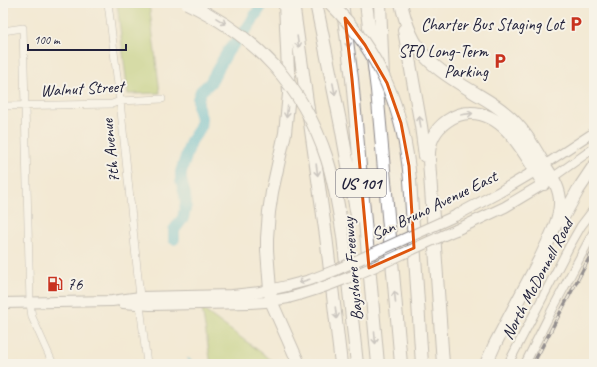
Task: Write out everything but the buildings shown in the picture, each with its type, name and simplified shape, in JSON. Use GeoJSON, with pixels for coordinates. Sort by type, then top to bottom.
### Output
{"type":"FeatureCollection","features":[{"type":"Feature","properties":{"kind":"highway"},"geometry":{"type":"LineString","coordinates":[[187,3],[208,13],[245,38],[288,82],[311,118],[327,159],[338,206],[343,236],[357,364]]}},
{"type":"Feature","properties":{"kind":"highway"},"geometry":{"type":"LineString","coordinates":[[285,3],[289,94],[285,133],[272,192],[267,250],[270,296],[299,364]]}},
{"type":"Feature","properties":{"kind":"highway"},"geometry":{"type":"LineString","coordinates":[[292,3],[325,229],[341,364]]}},
{"type":"Feature","properties":{"kind":"highway"},"geometry":{"type":"LineString","coordinates":[[330,3],[359,35],[373,58],[387,83],[403,130],[410,180],[422,364]]}},
{"type":"Feature","properties":{"kind":"highway","name":"Bayshore Freeway"},"geometry":{"type":"LineString","coordinates":[[342,3],[351,71],[378,364]]}},
{"type":"Feature","properties":{"kind":"highway","name":"US 101"},"geometry":{"type":"LineString","coordinates":[[366,3],[382,147],[401,364]]}},
{"type":"Feature","properties":{"kind":"highway"},"geometry":{"type":"LineString","coordinates":[[380,3],[383,65],[382,147]]}},
{"type":"Feature","properties":{"kind":"highway"},"geometry":{"type":"LineString","coordinates":[[400,3],[409,32],[424,56],[435,67],[450,78],[491,103],[516,123],[525,134],[540,168],[548,181],[559,192],[560,209],[540,259]]}},
{"type":"Feature","properties":{"kind":"highway"},"geometry":{"type":"LineString","coordinates":[[400,3],[421,126],[432,216]]}},
{"type":"Feature","properties":{"kind":"highway"},"geometry":{"type":"LineString","coordinates":[[317,6],[345,147],[372,304]]}},
{"type":"Feature","properties":{"kind":"highway"},"geometry":{"type":"LineString","coordinates":[[443,364],[429,160],[432,139],[436,131],[453,117],[467,113],[478,113],[488,116],[506,128],[540,168]]}},
{"type":"Feature","properties":{"kind":"highway"},"geometry":{"type":"LineString","coordinates":[[486,364],[575,194],[594,166]]}},
{"type":"Feature","properties":{"kind":"highway"},"geometry":{"type":"LineString","coordinates":[[417,281],[427,364]]}},
{"type":"Feature","properties":{"kind":"main road","name":"San Bruno Avenue East"},"geometry":{"type":"LineString","coordinates":[[3,303],[140,301],[250,303],[270,296],[286,286],[310,280],[336,270],[455,216],[540,168]]}},
{"type":"Feature","properties":{"kind":"main road","name":"San Bruno Avenue East"},"geometry":{"type":"LineString","coordinates":[[270,296],[288,298],[340,281],[505,207],[548,181]]}},
{"type":"Feature","properties":{"kind":"street","name":"7th Avenue"},"geometry":{"type":"LineString","coordinates":[[108,3],[120,101],[147,364]]}},
{"type":"Feature","properties":{"kind":"street"},"geometry":{"type":"LineString","coordinates":[[3,31],[23,28],[30,302],[32,317],[53,364]]}},
{"type":"Feature","properties":{"kind":"street","name":"Walnut Street"},"geometry":{"type":"LineString","coordinates":[[3,106],[112,104],[120,101],[162,99]]}},
{"type":"Feature","properties":{"kind":"street","name":"San Bruno Avenue East"},"geometry":{"type":"LineString","coordinates":[[540,168],[594,132]]}},
{"type":"Feature","properties":{"kind":"street","name":"San Bruno Avenue East"},"geometry":{"type":"LineString","coordinates":[[548,181],[594,148]]}},
{"type":"Feature","properties":{"kind":"street","name":"North McDonnell Road"},"geometry":{"type":"LineString","coordinates":[[508,364],[569,247],[581,226],[594,210]]}},
{"type":"Feature","properties":{"kind":"street","name":"North McDonnell Road"},"geometry":{"type":"LineString","coordinates":[[525,364],[594,231]]}},
{"type":"Feature","properties":{"kind":"highlighted area"},"geometry":{"type":"Polygon","coordinates":[[[345,18],[365,45],[387,83],[401,123],[409,166],[414,248],[369,268],[352,79],[345,18]]]}},
{"type":"Feature","properties":{"kind":"green space"},"geometry":{"type":"Polygon","coordinates":[[[117,3],[149,3],[160,93],[128,94],[117,3]]]}},
{"type":"Feature","properties":{"kind":"green space"},"geometry":{"type":"Polygon","coordinates":[[[202,309],[277,364],[211,364],[202,309]]]}},
{"type":"Feature","properties":{"kind":"waterway"},"geometry":{"type":"LineString","coordinates":[[174,239],[174,230],[183,218],[186,204],[181,180],[181,172],[191,141],[200,128],[201,118],[198,108],[198,99],[201,91],[210,83],[228,51],[248,27],[263,3]]}},
{"type":"Feature","properties":{"kind":"waterway"},"geometry":{"type":"LineString","coordinates":[[188,359],[194,364]]}},
{"type":"Feature","properties":{"kind":"railway"},"geometry":{"type":"LineString","coordinates":[[533,364],[594,249]]}},
{"type":"Feature","properties":{"kind":"place","name":"Charter Bus Staging Lot"},"geometry":{"type":"Point","coordinates":[576,24]}},
{"type":"Feature","properties":{"kind":"place","name":"SFO Long-Term Parking"},"geometry":{"type":"Point","coordinates":[500,61]}},
{"type":"Feature","properties":{"kind":"place","name":"76"},"geometry":{"type":"Point","coordinates":[55,284]}}]}
